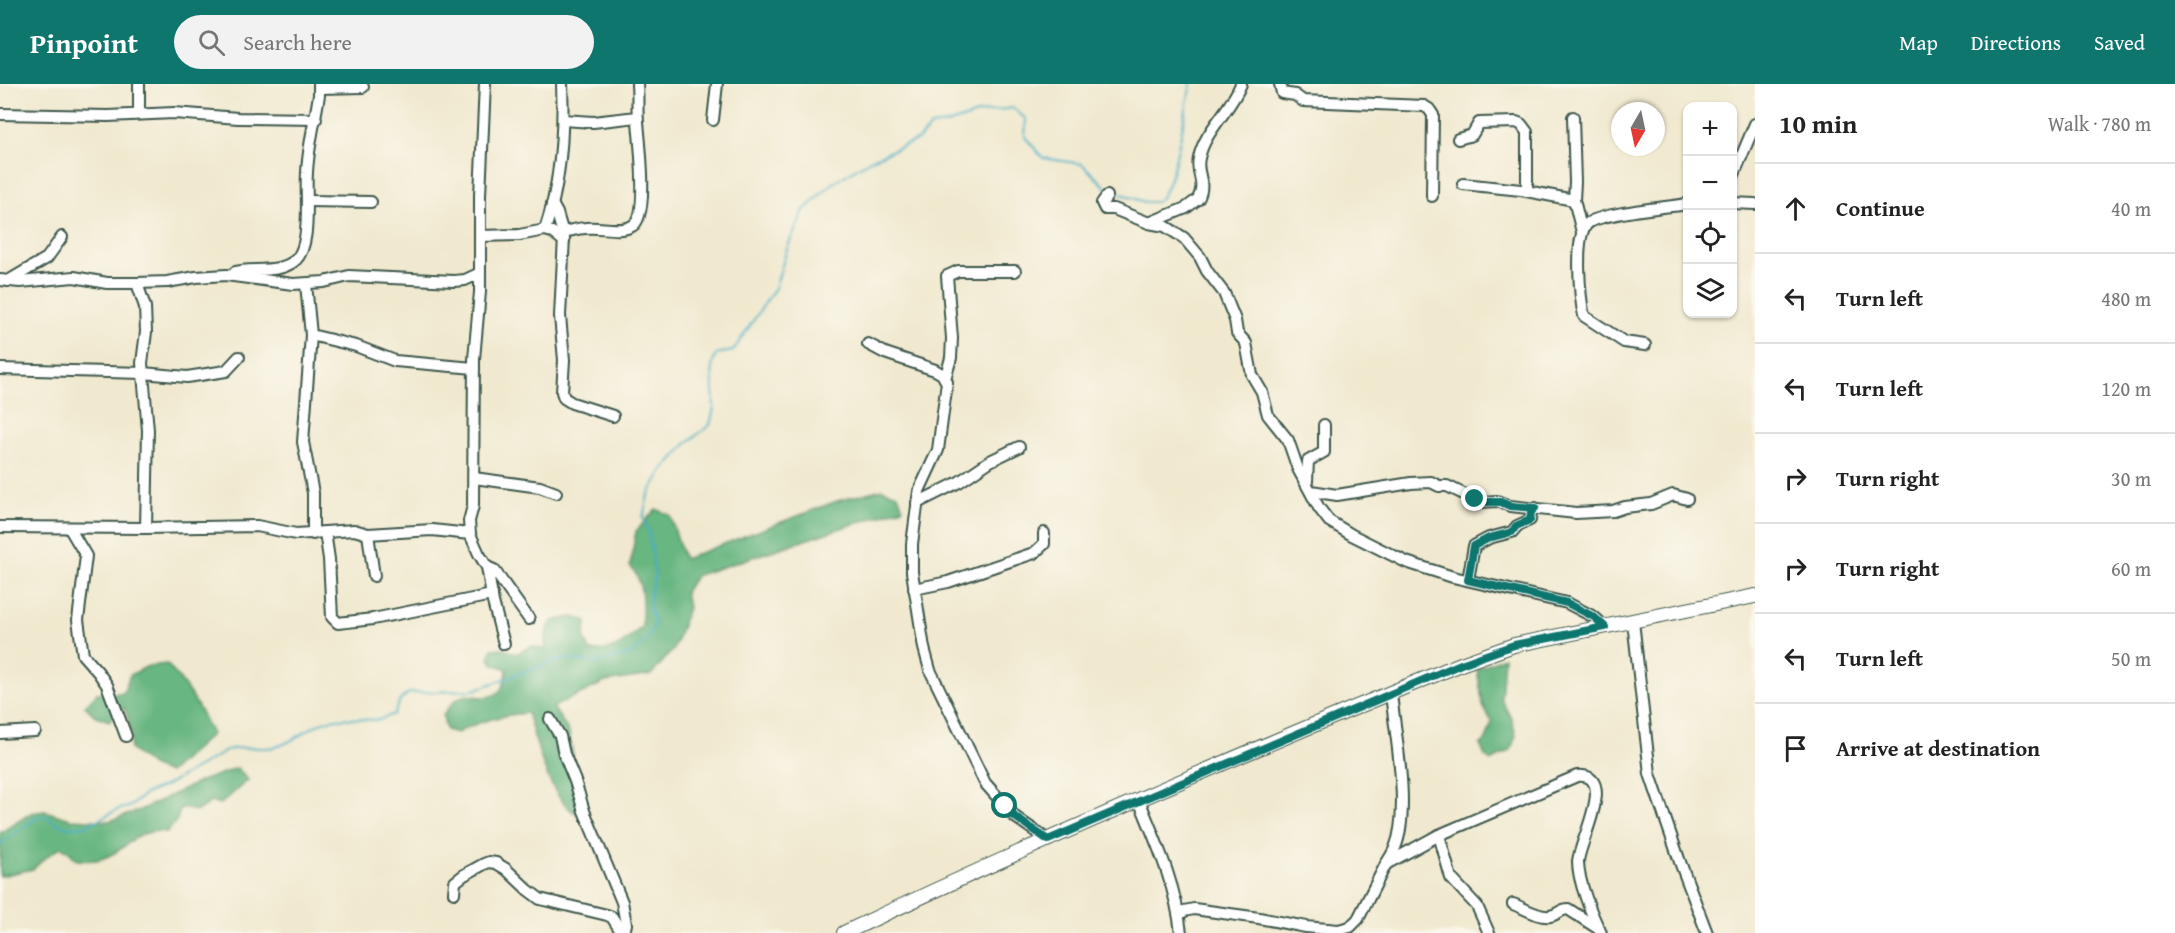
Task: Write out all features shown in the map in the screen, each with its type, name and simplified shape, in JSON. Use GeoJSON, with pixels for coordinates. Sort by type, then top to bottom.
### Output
{"type":"FeatureCollection","features":[{"type":"Feature","properties":{"kind":"street"},"geometry":{"type":"LineString","coordinates":[[139,84],[139,114]]}},
{"type":"Feature","properties":{"kind":"street"},"geometry":{"type":"LineString","coordinates":[[485,84],[480,273],[474,368],[474,478],[470,534],[478,554],[487,567],[504,644]]}},
{"type":"Feature","properties":{"kind":"street"},"geometry":{"type":"LineString","coordinates":[[545,230],[552,204],[563,120],[562,84]]}},
{"type":"Feature","properties":{"kind":"street"},"geometry":{"type":"LineString","coordinates":[[480,236],[519,235],[545,230],[563,237],[585,228],[632,227],[637,222],[640,209],[642,182],[637,84]]}},
{"type":"Feature","properties":{"kind":"street"},"geometry":{"type":"LineString","coordinates":[[713,120],[717,84]]}},
{"type":"Feature","properties":{"kind":"street"},"geometry":{"type":"LineString","coordinates":[[1149,223],[1186,208],[1198,199],[1202,179],[1198,166],[1202,150],[1241,84]]}},
{"type":"Feature","properties":{"kind":"street"},"geometry":{"type":"LineString","coordinates":[[1280,84],[1282,93],[1295,95],[1303,101],[1424,106],[1429,109],[1433,115],[1432,196]]}},
{"type":"Feature","properties":{"kind":"street"},"geometry":{"type":"LineString","coordinates":[[226,275],[244,270],[287,266],[299,257],[303,249],[307,173],[319,86],[363,87]]}},
{"type":"Feature","properties":{"kind":"street"},"geometry":{"type":"LineString","coordinates":[[0,114],[108,116],[174,113],[238,118],[316,119]]}},
{"type":"Feature","properties":{"kind":"street"},"geometry":{"type":"LineString","coordinates":[[563,120],[593,122],[637,117]]}},
{"type":"Feature","properties":{"kind":"street"},"geometry":{"type":"LineString","coordinates":[[1573,117],[1574,200],[1582,232],[1580,299],[1584,316],[1624,342],[1645,345]]}},
{"type":"Feature","properties":{"kind":"street"},"geometry":{"type":"LineString","coordinates":[[1458,139],[1473,135],[1479,123],[1515,122],[1521,124],[1527,132],[1527,191]]}},
{"type":"Feature","properties":{"kind":"street"},"geometry":{"type":"LineString","coordinates":[[1737,167],[1755,124]]}},
{"type":"Feature","properties":{"kind":"street"},"geometry":{"type":"LineString","coordinates":[[1463,184],[1527,191],[1574,200]]}},
{"type":"Feature","properties":{"kind":"street"},"geometry":{"type":"LineString","coordinates":[[1107,196],[1102,203],[1105,209],[1114,209],[1149,223],[1165,226],[1184,238],[1200,257],[1207,271],[1224,293],[1235,320],[1237,333],[1246,343],[1252,375],[1262,392],[1268,415],[1288,441],[1298,469],[1324,516],[1352,535],[1406,562],[1438,573],[1567,603],[1594,617],[1605,627]]}},
{"type":"Feature","properties":{"kind":"street"},"geometry":{"type":"LineString","coordinates":[[307,201],[371,202]]}},
{"type":"Feature","properties":{"kind":"street"},"geometry":{"type":"LineString","coordinates":[[1737,203],[1755,204]]}},
{"type":"Feature","properties":{"kind":"street"},"geometry":{"type":"LineString","coordinates":[[552,204],[563,237],[560,315],[564,360],[562,392],[564,398],[572,403],[613,416]]}},
{"type":"Feature","properties":{"kind":"street"},"geometry":{"type":"LineString","coordinates":[[1582,232],[1590,222],[1607,217],[1683,205]]}},
{"type":"Feature","properties":{"kind":"street"},"geometry":{"type":"LineString","coordinates":[[4,280],[47,258],[62,237]]}},
{"type":"Feature","properties":{"kind":"street"},"geometry":{"type":"LineString","coordinates":[[1015,271],[958,272],[946,276],[952,338],[951,358],[945,379],[938,450],[919,491],[912,544],[912,572],[930,670],[984,783],[1015,817],[1048,840]]}},
{"type":"Feature","properties":{"kind":"street"},"geometry":{"type":"LineString","coordinates":[[4,280],[20,282],[74,277],[107,283],[137,283],[226,275],[306,284],[349,276],[454,281],[465,280],[480,273]]}},
{"type":"Feature","properties":{"kind":"street"},"geometry":{"type":"LineString","coordinates":[[137,283],[145,307],[146,332],[143,373],[148,430],[146,528]]}},
{"type":"Feature","properties":{"kind":"street"},"geometry":{"type":"LineString","coordinates":[[306,284],[311,335],[303,442],[313,493],[313,534]]}},
{"type":"Feature","properties":{"kind":"street"},"geometry":{"type":"LineString","coordinates":[[311,335],[356,346],[395,361],[474,368]]}},
{"type":"Feature","properties":{"kind":"street"},"geometry":{"type":"LineString","coordinates":[[868,344],[885,353],[934,370],[945,379]]}},
{"type":"Feature","properties":{"kind":"street"},"geometry":{"type":"LineString","coordinates":[[0,369],[143,373],[187,377],[226,371],[239,357]]}},
{"type":"Feature","properties":{"kind":"street"},"geometry":{"type":"LineString","coordinates":[[1309,488],[1308,461],[1324,452],[1324,425]]}},
{"type":"Feature","properties":{"kind":"street"},"geometry":{"type":"LineString","coordinates":[[917,503],[959,482],[990,460],[1018,447]]}},
{"type":"Feature","properties":{"kind":"street"},"geometry":{"type":"LineString","coordinates":[[474,478],[540,487],[556,493]]}},
{"type":"Feature","properties":{"kind":"street"},"geometry":{"type":"LineString","coordinates":[[1309,488],[1337,495],[1431,482],[1439,486],[1447,486],[1480,502],[1501,502],[1508,506],[1584,513],[1613,511],[1651,504],[1672,495],[1687,499]]}},
{"type":"Feature","properties":{"kind":"street"},"geometry":{"type":"LineString","coordinates":[[1468,580],[1474,546],[1489,538],[1512,532],[1516,526],[1530,520],[1531,512],[1535,508]]}},
{"type":"Feature","properties":{"kind":"street"},"geometry":{"type":"LineString","coordinates":[[0,527],[70,529],[257,526],[296,534],[354,531],[368,534],[432,530],[470,534]]}},
{"type":"Feature","properties":{"kind":"street"},"geometry":{"type":"LineString","coordinates":[[70,529],[86,556],[78,620],[83,655],[107,685],[126,736]]}},
{"type":"Feature","properties":{"kind":"street"},"geometry":{"type":"LineString","coordinates":[[325,532],[332,617],[338,623],[373,619],[492,595]]}},
{"type":"Feature","properties":{"kind":"street"},"geometry":{"type":"LineString","coordinates":[[914,589],[948,582],[1034,553],[1044,544],[1044,533]]}},
{"type":"Feature","properties":{"kind":"street"},"geometry":{"type":"LineString","coordinates":[[368,534],[374,576]]}},
{"type":"Feature","properties":{"kind":"street"},"geometry":{"type":"LineString","coordinates":[[487,567],[494,570],[529,619]]}},
{"type":"Feature","properties":{"kind":"street"},"geometry":{"type":"LineString","coordinates":[[844,933],[933,890],[1138,800],[1390,693],[1514,645],[1755,596]]}},
{"type":"Feature","properties":{"kind":"street"},"geometry":{"type":"LineString","coordinates":[[1633,621],[1650,774],[1707,933]]}},
{"type":"Feature","properties":{"kind":"street"},"geometry":{"type":"LineString","coordinates":[[1179,915],[1184,911],[1194,909],[1338,930],[1350,927],[1358,919],[1395,847],[1401,811],[1390,693]]}},
{"type":"Feature","properties":{"kind":"street"},"geometry":{"type":"LineString","coordinates":[[550,719],[560,736],[584,811],[622,902],[625,920],[623,933]]}},
{"type":"Feature","properties":{"kind":"street"},"geometry":{"type":"LineString","coordinates":[[0,733],[35,731]]}},
{"type":"Feature","properties":{"kind":"street"},"geometry":{"type":"LineString","coordinates":[[1386,864],[1439,835],[1584,775],[1590,778],[1597,788],[1596,799],[1579,853],[1578,866],[1600,931]]}},
{"type":"Feature","properties":{"kind":"street"},"geometry":{"type":"LineString","coordinates":[[1138,800],[1161,853],[1179,915],[1181,933]]}},
{"type":"Feature","properties":{"kind":"street"},"geometry":{"type":"LineString","coordinates":[[1439,835],[1451,878],[1477,906],[1490,933]]}},
{"type":"Feature","properties":{"kind":"street"},"geometry":{"type":"LineString","coordinates":[[454,893],[455,882],[464,875],[489,862],[496,863],[540,899],[608,915],[623,933]]}},
{"type":"Feature","properties":{"kind":"street"},"geometry":{"type":"LineString","coordinates":[[1513,904],[1544,916],[1551,916],[1560,910],[1568,909],[1600,931]]}},
{"type":"Feature","properties":{"kind":"green space"},"geometry":{"type":"Polygon","coordinates":[[[882,489],[898,494],[903,508],[695,576],[685,592],[688,608],[674,649],[651,675],[605,682],[553,707],[569,732],[582,807],[575,813],[565,805],[550,781],[527,713],[491,719],[457,733],[446,730],[443,716],[456,700],[465,695],[488,697],[498,693],[501,689],[507,669],[494,664],[489,659],[492,649],[502,648],[516,654],[532,646],[546,650],[546,635],[553,621],[573,617],[587,621],[584,637],[590,651],[613,648],[630,638],[642,627],[640,587],[635,572],[630,566],[636,531],[656,509],[670,515],[684,559],[837,501],[882,489]]]}},
{"type":"Feature","properties":{"kind":"green space"},"geometry":{"type":"Polygon","coordinates":[[[1504,657],[1501,699],[1512,720],[1516,736],[1510,751],[1491,761],[1485,756],[1480,745],[1486,740],[1492,722],[1483,706],[1477,669],[1504,657]]]}},
{"type":"Feature","properties":{"kind":"green space"},"geometry":{"type":"Polygon","coordinates":[[[167,664],[192,697],[212,734],[169,773],[153,767],[130,749],[132,735],[125,708],[109,721],[94,715],[85,706],[97,693],[123,693],[130,675],[148,666],[167,664]]]}},
{"type":"Feature","properties":{"kind":"green space"},"geometry":{"type":"Polygon","coordinates":[[[237,768],[248,780],[221,804],[211,802],[197,811],[181,808],[177,820],[167,832],[146,833],[115,853],[96,860],[77,860],[61,847],[33,869],[0,876],[0,833],[31,813],[45,811],[71,819],[109,821],[138,811],[201,781],[237,768]]]}},
{"type":"Feature","properties":{"kind":"waterway"},"geometry":{"type":"LineString","coordinates":[[0,844],[40,816],[48,817],[57,824],[70,827],[86,826],[117,810],[131,806],[145,794],[167,785],[228,750],[282,745],[329,720],[383,719],[394,714],[400,700],[409,693],[474,690],[551,662],[568,659],[595,663],[633,653],[649,638],[655,623],[650,611],[650,593],[655,575],[649,532],[643,518],[648,495],[663,470],[688,442],[710,425],[714,408],[712,365],[716,354],[733,351],[775,288],[788,246],[804,210],[833,183],[870,160],[919,139],[931,126],[947,124],[980,113],[1013,108],[1026,119],[1025,137],[1043,158],[1082,164],[1108,189],[1144,202],[1157,202],[1169,181],[1174,165],[1191,84]]}},
{"type":"Feature","properties":{"kind":"route"},"geometry":{"type":"LineString","coordinates":[[1005,806],[1015,817],[1048,840],[1461,664],[1514,645],[1605,627],[1594,617],[1567,603],[1468,580],[1474,546],[1489,538],[1512,532],[1516,526],[1531,519],[1531,512],[1535,508],[1508,506],[1501,502],[1480,502],[1475,499]]}}]}
